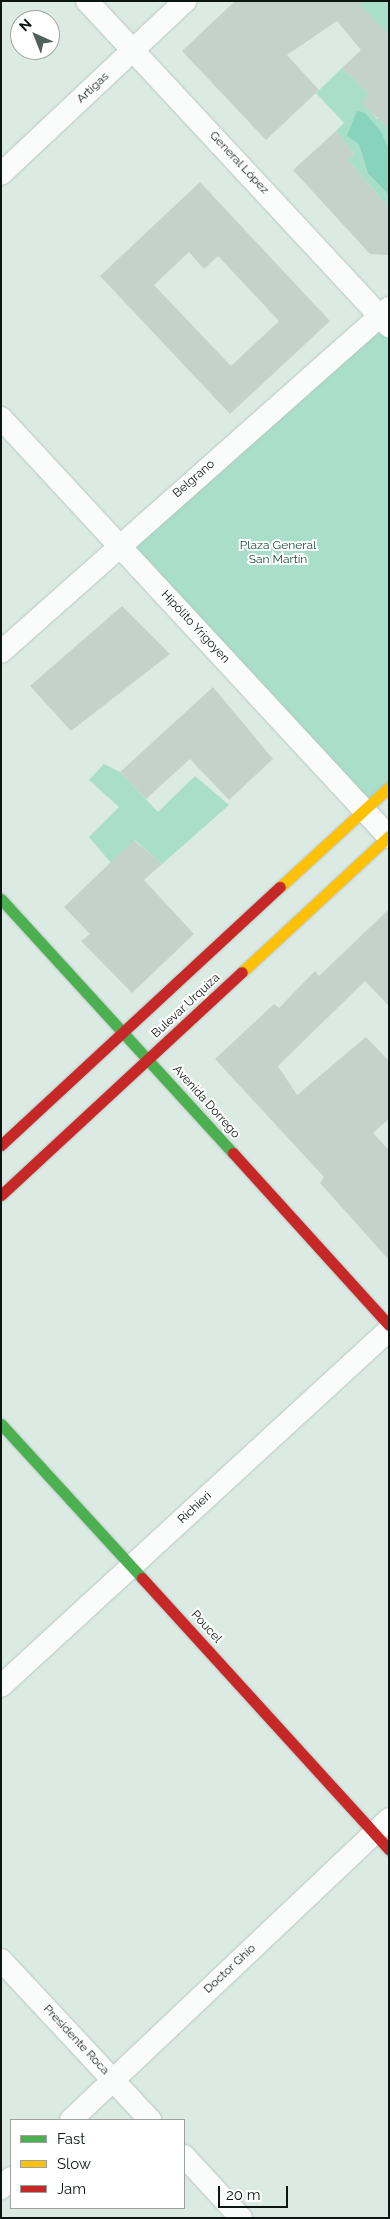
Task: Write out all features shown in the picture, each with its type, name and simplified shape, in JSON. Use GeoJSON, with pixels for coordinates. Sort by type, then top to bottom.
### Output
{"type":"FeatureCollection","features":[{"type":"Feature","properties":{"kind":"main road","name":"Bulevar Urquiza"},"geometry":{"type":"LineString","coordinates":[[1,1145],[389,787]]}},
{"type":"Feature","properties":{"kind":"main road","name":"Bulevar Urquiza"},"geometry":{"type":"LineString","coordinates":[[1,1195],[389,837]]}},
{"type":"Feature","properties":{"kind":"main road","name":"Avenida Dorrego"},"geometry":{"type":"LineString","coordinates":[[1,898],[389,1325]]}},
{"type":"Feature","properties":{"kind":"main road","name":"Poucel"},"geometry":{"type":"LineString","coordinates":[[1,1424],[384,1833]]}},
{"type":"Feature","properties":{"kind":"street","name":"General López"},"geometry":{"type":"LineString","coordinates":[[87,1],[386,317]]}},
{"type":"Feature","properties":{"kind":"street","name":"Artigas"},"geometry":{"type":"LineString","coordinates":[[1,174],[185,1]]}},
{"type":"Feature","properties":{"kind":"street","name":"Belgrano"},"geometry":{"type":"LineString","coordinates":[[1,652],[119,544],[386,317]]}},
{"type":"Feature","properties":{"kind":"street","name":"Hipólito Yrigoyen"},"geometry":{"type":"LineString","coordinates":[[1,418],[389,837]]}},
{"type":"Feature","properties":{"kind":"street","name":"Richieri"},"geometry":{"type":"LineString","coordinates":[[1,1686],[389,1330]]}},
{"type":"Feature","properties":{"kind":"street","name":"Doctor Ghío"},"geometry":{"type":"LineString","coordinates":[[72,2119],[384,1833]]}},
{"type":"Feature","properties":{"kind":"street","name":"Presidente Roca"},"geometry":{"type":"LineString","coordinates":[[1,1960],[149,2119]]}},
{"type":"Feature","properties":{"kind":"street"},"geometry":{"type":"LineString","coordinates":[[185,2157],[241,2218]]}},
{"type":"Feature","properties":{"kind":"street"},"geometry":{"type":"LineString","coordinates":[[1,2188],[10,2179]]}},
{"type":"Feature","properties":{"kind":"green space"},"geometry":{"type":"Polygon","coordinates":[[[355,1],[389,1],[389,35],[355,1]]]}},
{"type":"Feature","properties":{"kind":"green space"},"geometry":{"type":"Polygon","coordinates":[[[342,68],[369,94],[362,103],[377,119],[389,108],[389,208],[348,160],[354,154],[336,131],[344,123],[316,93],[342,68]]]}},
{"type":"Feature","properties":{"kind":"green space"},"geometry":{"type":"Polygon","coordinates":[[[357,111],[365,113],[381,132],[389,149],[389,195],[368,173],[359,144],[347,136],[357,111]]]}},
{"type":"Feature","properties":{"kind":"green space","name":"Plaza General San Martín"},"geometry":{"type":"Polygon","coordinates":[[[380,316],[389,326],[389,787],[364,810],[119,544],[380,316]]]}},
{"type":"Feature","properties":{"kind":"green space"},"geometry":{"type":"Polygon","coordinates":[[[104,764],[120,772],[158,812],[195,776],[229,805],[162,864],[135,840],[111,863],[89,837],[119,807],[89,780],[104,764]]]}},
{"type":"Feature","properties":{"kind":"building"},"geometry":{"type":"Polygon","coordinates":[[[235,1],[366,1],[360,5],[389,35],[389,129],[361,103],[369,94],[342,68],[361,50],[337,21],[287,55],[319,90],[266,140],[182,51],[235,1]]]}},
{"type":"Feature","properties":{"kind":"building"},"geometry":{"type":"Polygon","coordinates":[[[336,131],[354,154],[348,160],[389,208],[389,255],[370,254],[293,170],[336,131]]]}},
{"type":"Feature","properties":{"kind":"building"},"geometry":{"type":"Polygon","coordinates":[[[200,182],[330,321],[230,414],[100,276],[200,182]],[[189,252],[154,285],[231,366],[279,321],[218,256],[204,269],[189,252]]]}},
{"type":"Feature","properties":{"kind":"building"},"geometry":{"type":"Polygon","coordinates":[[[122,606],[170,654],[71,731],[30,686],[122,606]]]}},
{"type":"Feature","properties":{"kind":"building"},"geometry":{"type":"Polygon","coordinates":[[[213,687],[273,759],[229,800],[190,759],[146,799],[120,772],[213,687]]]}},
{"type":"Feature","properties":{"kind":"building"},"geometry":{"type":"Polygon","coordinates":[[[134,840],[162,864],[144,880],[194,934],[132,993],[81,941],[90,934],[64,907],[134,840]]]}},
{"type":"Feature","properties":{"kind":"building"},"geometry":{"type":"Polygon","coordinates":[[[389,909],[389,1006],[365,981],[278,1066],[297,1095],[366,1037],[389,1061],[389,1119],[373,1133],[389,1150],[389,1260],[320,1183],[324,1177],[215,1059],[274,1004],[279,1008],[315,971],[319,976],[389,909]]]}},
{"type":"Feature","properties":{"kind":"traffic: fast"},"geometry":{"type":"LineString","coordinates":[[1,899],[233,1153]]}},
{"type":"Feature","properties":{"kind":"traffic: fast"},"geometry":{"type":"LineString","coordinates":[[1,1424],[142,1578]]}},
{"type":"Feature","properties":{"kind":"traffic: slow"},"geometry":{"type":"LineString","coordinates":[[280,887],[389,787]]}},
{"type":"Feature","properties":{"kind":"traffic: slow"},"geometry":{"type":"LineString","coordinates":[[242,972],[389,836]]}},
{"type":"Feature","properties":{"kind":"traffic: jam"},"geometry":{"type":"LineString","coordinates":[[1,1145],[280,887]]}},
{"type":"Feature","properties":{"kind":"traffic: jam"},"geometry":{"type":"LineString","coordinates":[[1,1195],[242,972]]}},
{"type":"Feature","properties":{"kind":"traffic: jam"},"geometry":{"type":"LineString","coordinates":[[233,1153],[389,1325]]}},
{"type":"Feature","properties":{"kind":"traffic: jam"},"geometry":{"type":"LineString","coordinates":[[142,1578],[389,1849]]}}]}
